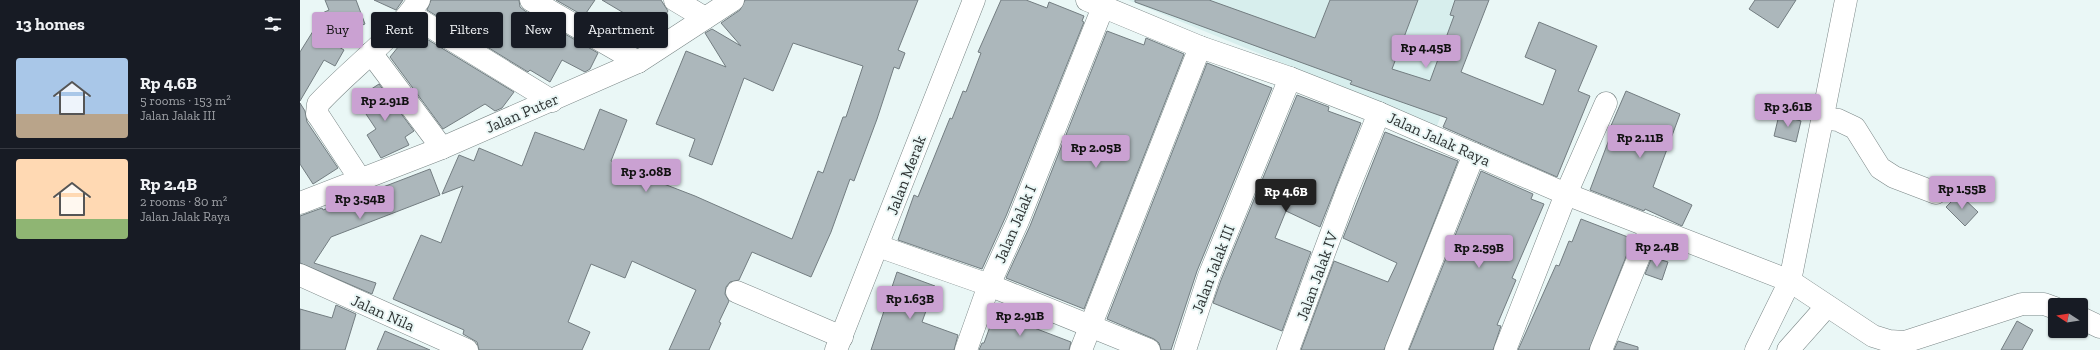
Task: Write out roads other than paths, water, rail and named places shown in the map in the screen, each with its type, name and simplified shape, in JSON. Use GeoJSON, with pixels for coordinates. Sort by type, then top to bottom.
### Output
{"type":"FeatureCollection","features":[{"type":"Feature","properties":{"kind":"street"},"geometry":{"type":"LineString","coordinates":[[531,0],[638,62]]}},
{"type":"Feature","properties":{"kind":"street"},"geometry":{"type":"LineString","coordinates":[[676,0],[705,18]]}},
{"type":"Feature","properties":{"kind":"street","name":"Jalan Puter"},"geometry":{"type":"LineString","coordinates":[[300,203],[442,148],[638,62],[732,0]]}},
{"type":"Feature","properties":{"kind":"street","name":"Jalan Merak"},"geometry":{"type":"LineString","coordinates":[[839,343],[974,0]]}},
{"type":"Feature","properties":{"kind":"street"},"geometry":{"type":"LineString","coordinates":[[1756,350],[1790,281],[1846,0]]}},
{"type":"Feature","properties":{"kind":"street","name":"Jalan Jalak Raya"},"geometry":{"type":"LineString","coordinates":[[1095,3],[1200,47],[1290,78],[1379,113],[1566,194],[1790,281],[1873,336],[1889,341],[1906,342],[2022,304],[2044,304],[2048,305]]}},
{"type":"Feature","properties":{"kind":"street","name":"Jalan Jalak I"},"geometry":{"type":"LineString","coordinates":[[966,350],[990,285],[1018,221],[1095,3]]}},
{"type":"Feature","properties":{"kind":"street"},"geometry":{"type":"LineString","coordinates":[[360,180],[320,118],[317,108],[326,95],[371,53],[414,7],[552,101]]}},
{"type":"Feature","properties":{"kind":"street"},"geometry":{"type":"LineString","coordinates":[[1081,350],[1200,47]]}},
{"type":"Feature","properties":{"kind":"street"},"geometry":{"type":"LineString","coordinates":[[371,53],[442,148]]}},
{"type":"Feature","properties":{"kind":"street","name":"Jalan Jalak III"},"geometry":{"type":"LineString","coordinates":[[1185,350],[1209,276],[1290,78]]}},
{"type":"Feature","properties":{"kind":"street"},"geometry":{"type":"LineString","coordinates":[[1505,350],[1566,194],[1606,104]]}},
{"type":"Feature","properties":{"kind":"street","name":"Jalan Jalak IV"},"geometry":{"type":"LineString","coordinates":[[1288,350],[1346,194],[1379,113]]}},
{"type":"Feature","properties":{"kind":"street"},"geometry":{"type":"LineString","coordinates":[[1822,118],[1838,120],[1855,128],[1880,168],[1894,177],[1936,193]]}},
{"type":"Feature","properties":{"kind":"street"},"geometry":{"type":"LineString","coordinates":[[1396,350],[1474,154]]}},
{"type":"Feature","properties":{"kind":"street"},"geometry":{"type":"LineString","coordinates":[[1601,350],[1651,227]]}},
{"type":"Feature","properties":{"kind":"street"},"geometry":{"type":"LineString","coordinates":[[878,246],[990,285],[1149,350]]}},
{"type":"Feature","properties":{"kind":"street","name":"Jalan Nila"},"geometry":{"type":"LineString","coordinates":[[300,275],[467,350]]}},
{"type":"Feature","properties":{"kind":"street"},"geometry":{"type":"LineString","coordinates":[[738,292],[839,343]]}},
{"type":"Feature","properties":{"kind":"street"},"geometry":{"type":"LineString","coordinates":[[1788,350],[1826,306]]}},
{"type":"Feature","properties":{"kind":"street"},"geometry":{"type":"LineString","coordinates":[[2088,321],[2100,327]]}}]}
